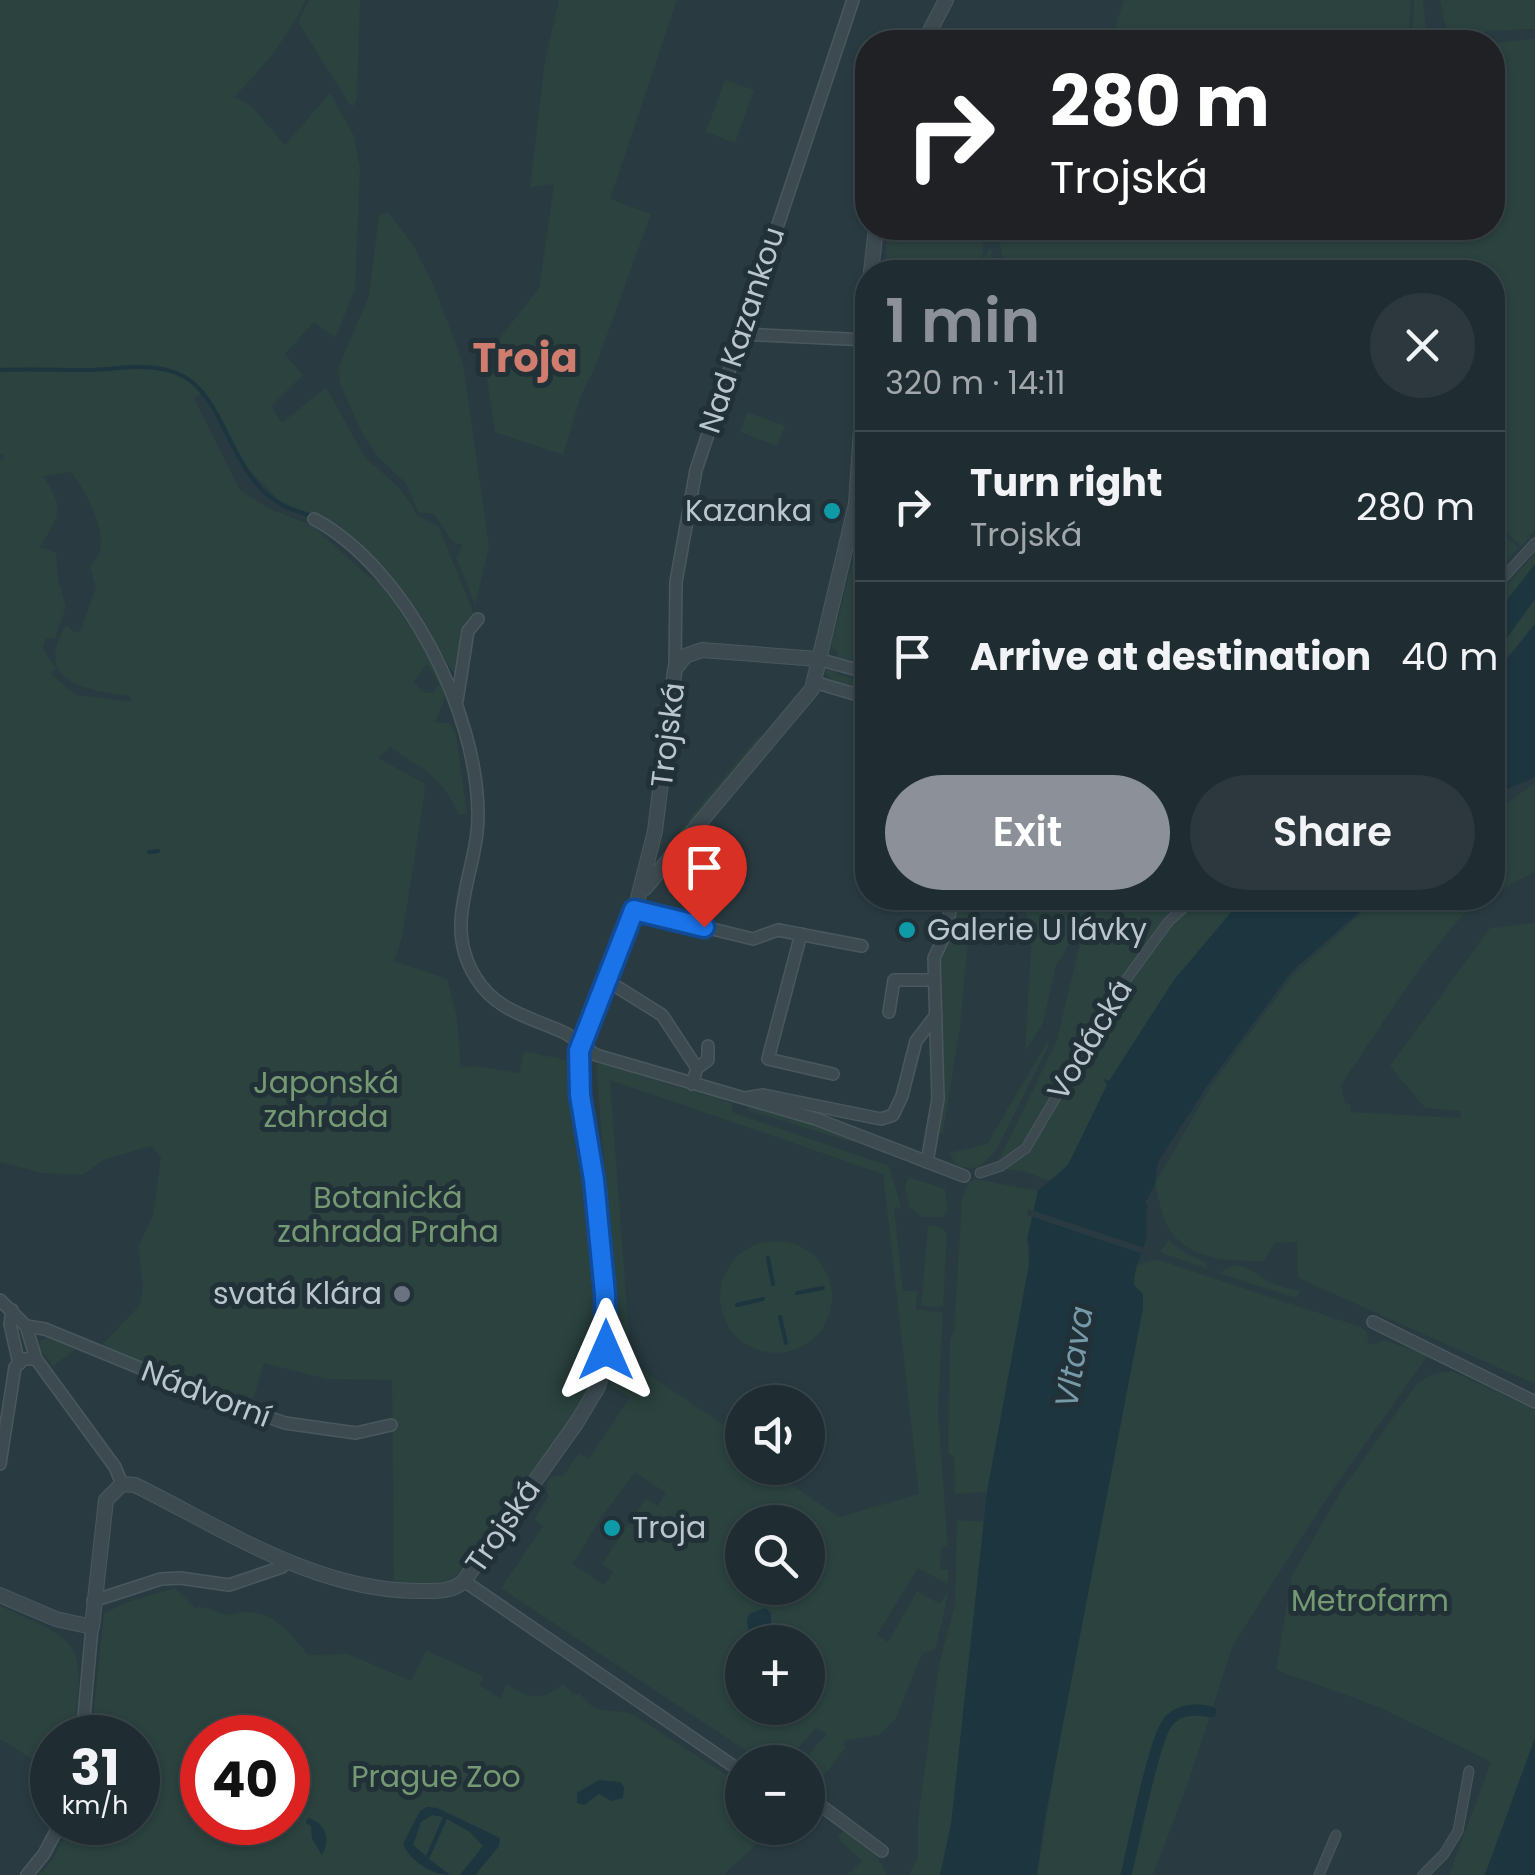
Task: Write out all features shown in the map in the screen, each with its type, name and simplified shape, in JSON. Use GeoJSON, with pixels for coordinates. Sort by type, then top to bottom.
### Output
{"type":"FeatureCollection","features":[{"type":"Feature","properties":{"kind":"street","name":"Nad Kazankou"},"geometry":{"type":"LineString","coordinates":[[674,670],[676,582],[696,470],[853,0]]}},
{"type":"Feature","properties":{"kind":"street"},"geometry":{"type":"LineString","coordinates":[[930,30],[946,0]]}},
{"type":"Feature","properties":{"kind":"street"},"geometry":{"type":"LineString","coordinates":[[740,334],[855,339]]}},
{"type":"Feature","properties":{"kind":"street","name":"Trojská"},"geometry":{"type":"LineString","coordinates":[[637,903],[809,696],[855,508]]}},
{"type":"Feature","properties":{"kind":"street"},"geometry":{"type":"LineString","coordinates":[[314,518],[372,566],[421,628],[457,700],[471,756],[478,813],[476,852],[461,898],[460,928],[466,961],[488,995],[505,1009],[564,1033],[596,1055],[816,1120],[964,1176]]}},
{"type":"Feature","properties":{"kind":"street"},"geometry":{"type":"LineString","coordinates":[[1505,576],[1535,543]]}},
{"type":"Feature","properties":{"kind":"street"},"geometry":{"type":"LineString","coordinates":[[457,700],[468,630],[478,619]]}},
{"type":"Feature","properties":{"kind":"street","name":"Trojská"},"geometry":{"type":"LineString","coordinates":[[122,1484],[136,1485],[286,1561],[336,1580],[394,1591],[440,1591],[464,1581],[576,1422],[598,1387],[603,1368],[605,1294],[594,1180],[580,1095],[581,1044],[637,903],[655,832],[674,670],[685,656],[702,650],[818,659]]}},
{"type":"Feature","properties":{"kind":"street"},"geometry":{"type":"LineString","coordinates":[[818,659],[855,669]]}},
{"type":"Feature","properties":{"kind":"street"},"geometry":{"type":"LineString","coordinates":[[814,682],[855,694]]}},
{"type":"Feature","properties":{"kind":"street","name":"Trojská"},"geometry":{"type":"LineString","coordinates":[[655,832],[662,847],[678,849]]}},
{"type":"Feature","properties":{"kind":"street"},"geometry":{"type":"LineString","coordinates":[[637,903],[752,939],[778,930],[862,946]]}},
{"type":"Feature","properties":{"kind":"street"},"geometry":{"type":"LineString","coordinates":[[927,1162],[938,1099],[934,958],[948,928],[950,910]]}},
{"type":"Feature","properties":{"kind":"street","name":"Vodácká"},"geometry":{"type":"LineString","coordinates":[[980,1173],[1001,1166],[1026,1148],[1120,988],[1181,910]]}},
{"type":"Feature","properties":{"kind":"street"},"geometry":{"type":"LineString","coordinates":[[801,934],[768,1059],[833,1074]]}},
{"type":"Feature","properties":{"kind":"street"},"geometry":{"type":"LineString","coordinates":[[606,980],[662,1015],[697,1068]]}},
{"type":"Feature","properties":{"kind":"street"},"geometry":{"type":"LineString","coordinates":[[889,1012],[894,980],[933,980]]}},
{"type":"Feature","properties":{"kind":"street"},"geometry":{"type":"LineString","coordinates":[[742,1098],[763,1095],[881,1119],[893,1115],[916,1042],[936,1014]]}},
{"type":"Feature","properties":{"kind":"street"},"geometry":{"type":"LineString","coordinates":[[692,1084],[697,1068],[708,1060],[708,1046]]}},
{"type":"Feature","properties":{"kind":"street"},"geometry":{"type":"LineString","coordinates":[[0,1300],[26,1326],[36,1359],[115,1468],[122,1484],[106,1500],[84,1715]]}},
{"type":"Feature","properties":{"kind":"street"},"geometry":{"type":"LineString","coordinates":[[12,1310],[10,1324],[19,1364]]}},
{"type":"Feature","properties":{"kind":"street"},"geometry":{"type":"LineString","coordinates":[[1373,1322],[1535,1402]]}},
{"type":"Feature","properties":{"kind":"street","name":"Nádvorní"},"geometry":{"type":"LineString","coordinates":[[26,1326],[45,1329],[284,1423],[356,1433],[391,1425]]}},
{"type":"Feature","properties":{"kind":"street"},"geometry":{"type":"LineString","coordinates":[[0,1464],[15,1367],[24,1359],[36,1359]]}},
{"type":"Feature","properties":{"kind":"street"},"geometry":{"type":"LineString","coordinates":[[93,1602],[161,1580],[180,1578],[228,1585],[282,1567],[286,1561]]}},
{"type":"Feature","properties":{"kind":"street"},"geometry":{"type":"LineString","coordinates":[[464,1581],[725,1760]]}},
{"type":"Feature","properties":{"kind":"street"},"geometry":{"type":"LineString","coordinates":[[0,1595],[56,1619],[92,1627]]}},
{"type":"Feature","properties":{"kind":"street"},"geometry":{"type":"LineString","coordinates":[[1423,1875],[1454,1839],[1469,1771]]}},
{"type":"Feature","properties":{"kind":"street"},"geometry":{"type":"LineString","coordinates":[[825,1808],[882,1851]]}},
{"type":"Feature","properties":{"kind":"street"},"geometry":{"type":"LineString","coordinates":[[1319,1875],[1336,1835]]}},
{"type":"Feature","properties":{"kind":"street"},"geometry":{"type":"LineString","coordinates":[[27,1875],[48,1845]]}},
{"type":"Feature","properties":{"kind":"green space"},"geometry":{"type":"Polygon","coordinates":[[[0,0],[306,0],[274,52],[234,97],[250,105],[285,145],[330,93],[354,136],[360,168],[355,290],[335,338],[314,322],[285,354],[303,375],[271,406],[282,423],[326,387],[365,457],[397,486],[417,515],[439,527],[474,614],[465,625],[454,679],[425,622],[373,561],[327,520],[281,502],[244,465],[201,393],[194,398],[240,490],[270,509],[313,526],[381,584],[421,642],[446,694],[435,723],[449,723],[456,734],[467,814],[459,815],[437,781],[390,747],[378,758],[424,783],[425,791],[402,938],[394,961],[447,979],[457,1017],[461,1067],[519,1073],[524,1051],[566,1060],[594,1233],[598,1345],[593,1346],[593,1353],[598,1358],[592,1380],[543,1464],[468,1566],[452,1578],[434,1584],[394,1585],[392,1380],[326,1379],[264,1363],[251,1406],[247,1396],[238,1393],[232,1398],[100,1347],[140,1305],[143,1285],[138,1247],[153,1215],[161,1157],[151,1146],[103,1160],[83,1175],[41,1173],[0,1162],[0,459],[4,456],[0,454],[0,0]],[[71,472],[43,476],[55,497],[57,512],[40,547],[56,553],[66,607],[55,638],[46,638],[43,648],[56,669],[51,674],[76,695],[132,702],[130,696],[97,691],[69,680],[55,659],[66,625],[74,632],[80,631],[96,588],[90,567],[101,544],[93,510],[71,472]],[[427,664],[413,682],[425,693],[433,693],[439,684],[427,664]]]}},
{"type":"Feature","properties":{"kind":"green space"},"geometry":{"type":"Polygon","coordinates":[[[309,0],[360,0],[354,106],[298,22],[309,0]]]}},
{"type":"Feature","properties":{"kind":"green space"},"geometry":{"type":"Polygon","coordinates":[[[559,0],[677,0],[610,199],[651,214],[595,368],[581,395],[563,455],[495,432],[484,358],[539,288],[554,184],[530,187],[545,60],[559,0]]]}},
{"type":"Feature","properties":{"kind":"green space"},"geometry":{"type":"Polygon","coordinates":[[[1124,0],[1411,0],[1409,30],[1114,30],[1124,0]]]}},
{"type":"Feature","properties":{"kind":"green space"},"geometry":{"type":"Polygon","coordinates":[[[1414,0],[1423,0],[1426,30],[1413,30],[1414,0]]]}},
{"type":"Feature","properties":{"kind":"green space"},"geometry":{"type":"Polygon","coordinates":[[[1440,0],[1535,0],[1535,29],[1446,30],[1440,0]]]}},
{"type":"Feature","properties":{"kind":"green space"},"geometry":{"type":"Polygon","coordinates":[[[1535,39],[1535,530],[1522,547],[1505,531],[1505,260],[1003,260],[1000,240],[1505,240],[1505,42],[1535,39]]]}},
{"type":"Feature","properties":{"kind":"green space"},"geometry":{"type":"Polygon","coordinates":[[[725,80],[754,90],[735,143],[706,132],[725,80]]]}},
{"type":"Feature","properties":{"kind":"green space"},"geometry":{"type":"Polygon","coordinates":[[[389,213],[414,247],[434,286],[463,363],[489,546],[475,605],[456,557],[463,545],[453,542],[434,514],[418,512],[406,483],[379,458],[363,435],[340,384],[338,368],[369,296],[379,214],[389,213]]]}},
{"type":"Feature","properties":{"kind":"green space"},"geometry":{"type":"Polygon","coordinates":[[[886,240],[984,240],[982,260],[886,260],[886,240]]]}},
{"type":"Feature","properties":{"kind":"green space"},"geometry":{"type":"Polygon","coordinates":[[[991,247],[993,260],[983,260],[991,247]]]}},
{"type":"Feature","properties":{"kind":"green space"},"geometry":{"type":"Polygon","coordinates":[[[747,412],[785,426],[777,446],[740,432],[747,412]]]}},
{"type":"Feature","properties":{"kind":"green space"},"geometry":{"type":"Polygon","coordinates":[[[1505,536],[1518,548],[1505,562],[1505,536]]]}},
{"type":"Feature","properties":{"kind":"green space"},"geometry":{"type":"Polygon","coordinates":[[[1535,553],[1535,624],[1505,660],[1505,587],[1535,553]]]}},
{"type":"Feature","properties":{"kind":"green space"},"geometry":{"type":"Polygon","coordinates":[[[852,564],[855,663],[837,657],[838,652],[831,646],[852,564]]]}},
{"type":"Feature","properties":{"kind":"green space"},"geometry":{"type":"Polygon","coordinates":[[[829,667],[836,674],[855,679],[855,688],[832,681],[823,671],[829,667]]]}},
{"type":"Feature","properties":{"kind":"green space"},"geometry":{"type":"Polygon","coordinates":[[[759,736],[764,740],[683,836],[678,832],[759,736]]]}},
{"type":"Feature","properties":{"kind":"green space"},"geometry":{"type":"Polygon","coordinates":[[[1535,783],[1535,872],[1505,887],[1505,804],[1535,783]]]}},
{"type":"Feature","properties":{"kind":"green space"},"geometry":{"type":"Polygon","coordinates":[[[950,910],[971,910],[960,1027],[943,1133],[937,1135],[939,959],[950,910]]]}},
{"type":"Feature","properties":{"kind":"green space"},"geometry":{"type":"Polygon","coordinates":[[[1026,910],[1176,910],[1120,981],[1026,1138],[998,1162],[1057,1040],[1082,922],[1056,966],[1043,1023],[1025,1052],[1031,946],[1026,910]]]}},
{"type":"Feature","properties":{"kind":"green space"},"geometry":{"type":"Polygon","coordinates":[[[1183,910],[1233,910],[1140,1033],[1062,1172],[1051,1181],[1001,1169],[1022,1151],[1126,981],[1183,910]]]}},
{"type":"Feature","properties":{"kind":"green space"},"geometry":{"type":"Polygon","coordinates":[[[1365,910],[1468,910],[1430,955],[1341,1085],[1351,1112],[1460,1118],[1461,1111],[1425,1108],[1390,1066],[1490,928],[1535,923],[1535,1384],[1298,1278],[1297,1242],[1275,1243],[1264,1261],[1237,1261],[1196,1252],[1184,1245],[1166,1223],[1155,1184],[1211,1086],[1293,975],[1365,910]]]}},
{"type":"Feature","properties":{"kind":"green space"},"geometry":{"type":"Polygon","coordinates":[[[1049,1039],[996,1151],[978,1168],[958,1167],[949,1153],[987,1144],[1049,1039]]]}},
{"type":"Feature","properties":{"kind":"green space"},"geometry":{"type":"Polygon","coordinates":[[[600,1063],[732,1103],[732,1112],[889,1166],[901,1206],[894,1207],[903,1291],[917,1291],[916,1310],[943,1312],[938,1411],[948,1548],[942,1545],[940,1569],[949,1570],[947,1584],[918,1568],[877,1635],[888,1642],[917,1591],[940,1604],[949,1590],[936,1648],[922,1654],[896,1719],[879,1735],[847,1740],[825,1774],[825,1745],[817,1745],[826,1734],[816,1727],[801,1745],[737,1745],[501,1588],[543,1526],[534,1519],[549,1496],[548,1480],[563,1476],[579,1453],[588,1459],[630,1398],[609,1385],[621,1364],[596,1066],[600,1063]],[[610,1080],[631,1363],[725,1426],[725,1485],[792,1485],[821,1505],[725,1505],[725,1605],[825,1605],[825,1507],[839,1517],[919,1494],[883,1174],[610,1080]],[[635,1472],[573,1564],[604,1585],[613,1572],[602,1564],[646,1498],[657,1506],[666,1493],[635,1472]]]}},
{"type":"Feature","properties":{"kind":"green space"},"geometry":{"type":"Polygon","coordinates":[[[749,1106],[834,1130],[858,1144],[747,1110],[749,1106]]]}},
{"type":"Feature","properties":{"kind":"green space"},"geometry":{"type":"Polygon","coordinates":[[[909,1177],[945,1189],[948,1211],[942,1217],[922,1217],[909,1207],[905,1186],[909,1177]]]}},
{"type":"Feature","properties":{"kind":"green space"},"geometry":{"type":"Polygon","coordinates":[[[976,1179],[1038,1191],[1027,1240],[1029,1265],[987,1492],[955,1494],[954,1457],[948,1453],[950,1339],[954,1332],[962,1199],[968,1183],[976,1179]]]}},
{"type":"Feature","properties":{"kind":"green space"},"geometry":{"type":"Polygon","coordinates":[[[928,1225],[940,1227],[947,1234],[943,1307],[921,1306],[928,1225]]]}},
{"type":"Feature","properties":{"kind":"green space"},"geometry":{"type":"Polygon","coordinates":[[[1168,1240],[1206,1262],[1208,1269],[1160,1252],[1168,1240]]]}},
{"type":"Feature","properties":{"kind":"green space"},"geometry":{"type":"Polygon","coordinates":[[[776,1241],[797,1246],[815,1258],[827,1276],[832,1297],[827,1318],[815,1336],[797,1348],[776,1353],[755,1348],[737,1336],[725,1318],[720,1297],[725,1276],[737,1258],[755,1246],[776,1241]]]}},
{"type":"Feature","properties":{"kind":"green space"},"geometry":{"type":"Polygon","coordinates":[[[1156,1259],[1361,1327],[1367,1332],[1368,1343],[1384,1340],[1428,1355],[1327,1498],[1233,1645],[1153,1875],[1037,1875],[1134,1266],[1156,1259]]]}},
{"type":"Feature","properties":{"kind":"green space"},"geometry":{"type":"Polygon","coordinates":[[[1234,1265],[1274,1284],[1300,1291],[1296,1298],[1219,1273],[1234,1265]]]}},
{"type":"Feature","properties":{"kind":"green space"},"geometry":{"type":"Polygon","coordinates":[[[52,1337],[77,1349],[56,1363],[55,1368],[38,1347],[41,1340],[52,1337]]]}},
{"type":"Feature","properties":{"kind":"green space","name":"Metrofarm"},"geometry":{"type":"Polygon","coordinates":[[[1452,1371],[1535,1410],[1535,1738],[1485,1875],[1449,1875],[1491,1762],[1379,1707],[1276,1670],[1292,1575],[1341,1491],[1418,1382],[1436,1373],[1452,1371]]]}},
{"type":"Feature","properties":{"kind":"green space"},"geometry":{"type":"Polygon","coordinates":[[[957,1520],[985,1522],[951,1825],[940,1875],[909,1875],[918,1857],[918,1818],[939,1665],[955,1604],[957,1520]]]}},
{"type":"Feature","properties":{"kind":"green space","name":"Prague Zoo"},"geometry":{"type":"Polygon","coordinates":[[[175,1588],[195,1608],[227,1615],[254,1613],[273,1619],[308,1655],[348,1654],[411,1681],[426,1650],[483,1676],[480,1685],[501,1699],[506,1684],[536,1696],[564,1683],[573,1695],[580,1693],[598,1709],[632,1714],[725,1774],[725,1845],[756,1845],[723,1875],[40,1875],[60,1845],[160,1845],[160,1715],[93,1715],[104,1613],[175,1588]]]}},
{"type":"Feature","properties":{"kind":"green space"},"geometry":{"type":"Polygon","coordinates":[[[0,1606],[64,1640],[78,1664],[79,1682],[76,1715],[30,1715],[30,1757],[0,1739],[0,1606]]]}},
{"type":"Feature","properties":{"kind":"green space"},"geometry":{"type":"Polygon","coordinates":[[[845,1830],[878,1858],[887,1875],[848,1875],[862,1861],[837,1837],[845,1830]]]}},
{"type":"Feature","properties":{"kind":"water"},"geometry":{"type":"Polygon","coordinates":[[[1535,564],[1535,599],[1505,640],[1505,603],[1535,564]]]}},
{"type":"Feature","properties":{"kind":"water"},"geometry":{"type":"Polygon","coordinates":[[[1535,624],[1535,777],[1505,791],[1505,661],[1535,624]]]}},
{"type":"Feature","properties":{"kind":"water","name":"Vltava"},"geometry":{"type":"Polygon","coordinates":[[[1233,910],[1361,910],[1291,972],[1209,1083],[1158,1162],[1155,1184],[1145,1203],[1146,1238],[1134,1278],[1134,1285],[1143,1294],[1143,1308],[1037,1875],[940,1875],[951,1825],[987,1492],[1029,1265],[1027,1240],[1038,1191],[1068,1165],[1107,1085],[1104,1079],[1109,1081],[1174,980],[1233,910]]]}},
{"type":"Feature","properties":{"kind":"water"},"geometry":{"type":"Polygon","coordinates":[[[765,1608],[771,1613],[770,1625],[748,1625],[749,1614],[765,1608]]]}},
{"type":"Feature","properties":{"kind":"water"},"geometry":{"type":"Polygon","coordinates":[[[1535,1738],[1535,1875],[1485,1875],[1535,1738]]]}},
{"type":"Feature","properties":{"kind":"water"},"geometry":{"type":"Polygon","coordinates":[[[599,1780],[620,1782],[624,1787],[623,1798],[612,1801],[599,1794],[584,1805],[577,1803],[577,1793],[599,1780]]]}},
{"type":"Feature","properties":{"kind":"water"},"geometry":{"type":"Polygon","coordinates":[[[437,1808],[500,1838],[499,1846],[475,1875],[460,1875],[483,1846],[470,1832],[447,1819],[429,1859],[450,1875],[429,1870],[403,1844],[420,1811],[437,1808]],[[432,1815],[421,1822],[413,1845],[426,1856],[443,1817],[432,1815]]]}},
{"type":"Feature","properties":{"kind":"water"},"geometry":{"type":"Polygon","coordinates":[[[310,1819],[325,1833],[322,1855],[312,1839],[310,1819]]]}},
{"type":"Feature","properties":{"kind":"pier"},"geometry":{"type":"Polygon","coordinates":[[[1028,1209],[1148,1249],[1145,1255],[1027,1215],[1028,1209]]]}},
{"type":"Feature","properties":{"kind":"waterway"},"geometry":{"type":"LineString","coordinates":[[0,370],[147,367],[183,376],[209,401],[239,457],[263,491],[287,508],[315,517]]}},
{"type":"Feature","properties":{"kind":"waterway"},"geometry":{"type":"LineString","coordinates":[[418,616],[455,681]]}},
{"type":"Feature","properties":{"kind":"waterway"},"geometry":{"type":"LineString","coordinates":[[149,852],[158,851]]}},
{"type":"Feature","properties":{"kind":"waterway"},"geometry":{"type":"LineString","coordinates":[[317,1115],[329,1104],[331,1092]]}},
{"type":"Feature","properties":{"kind":"waterway"},"geometry":{"type":"LineString","coordinates":[[768,1258],[773,1284]]}},
{"type":"Feature","properties":{"kind":"waterway"},"geometry":{"type":"LineString","coordinates":[[797,1293],[823,1288]]}},
{"type":"Feature","properties":{"kind":"waterway"},"geometry":{"type":"LineString","coordinates":[[737,1305],[763,1299]]}},
{"type":"Feature","properties":{"kind":"waterway"},"geometry":{"type":"LineString","coordinates":[[780,1317],[786,1343]]}},
{"type":"Feature","properties":{"kind":"waterway"},"geometry":{"type":"LineString","coordinates":[[1126,1875],[1162,1732],[1182,1712],[1211,1712]]}},
{"type":"Feature","properties":{"kind":"place","name":"Kazanka"},"geometry":{"type":"Point","coordinates":[832,511]}},
{"type":"Feature","properties":{"kind":"place","name":"Galerie U lávky"},"geometry":{"type":"Point","coordinates":[907,930]}},
{"type":"Feature","properties":{"kind":"place","name":"svatá Klára"},"geometry":{"type":"Point","coordinates":[402,1294]}},
{"type":"Feature","properties":{"kind":"place","name":"Troja"},"geometry":{"type":"Point","coordinates":[612,1528]}},
{"type":"Feature","properties":{"kind":"district","name":"Troja"},"geometry":{"type":"Point","coordinates":[525,358]}},
{"type":"Feature","properties":{"kind":"route"},"geometry":{"type":"LineString","coordinates":[[606,1350],[605,1294],[594,1180],[580,1095],[579,1051],[634,910],[704,927]]}},
{"type":"Feature","properties":{"kind":"park label","name":"Japonská zahrada"},"geometry":{"type":"Point","coordinates":[326,1100]}},
{"type":"Feature","properties":{"kind":"park label","name":"Botanická zahrada Praha"},"geometry":{"type":"Point","coordinates":[388,1215]}}]}
